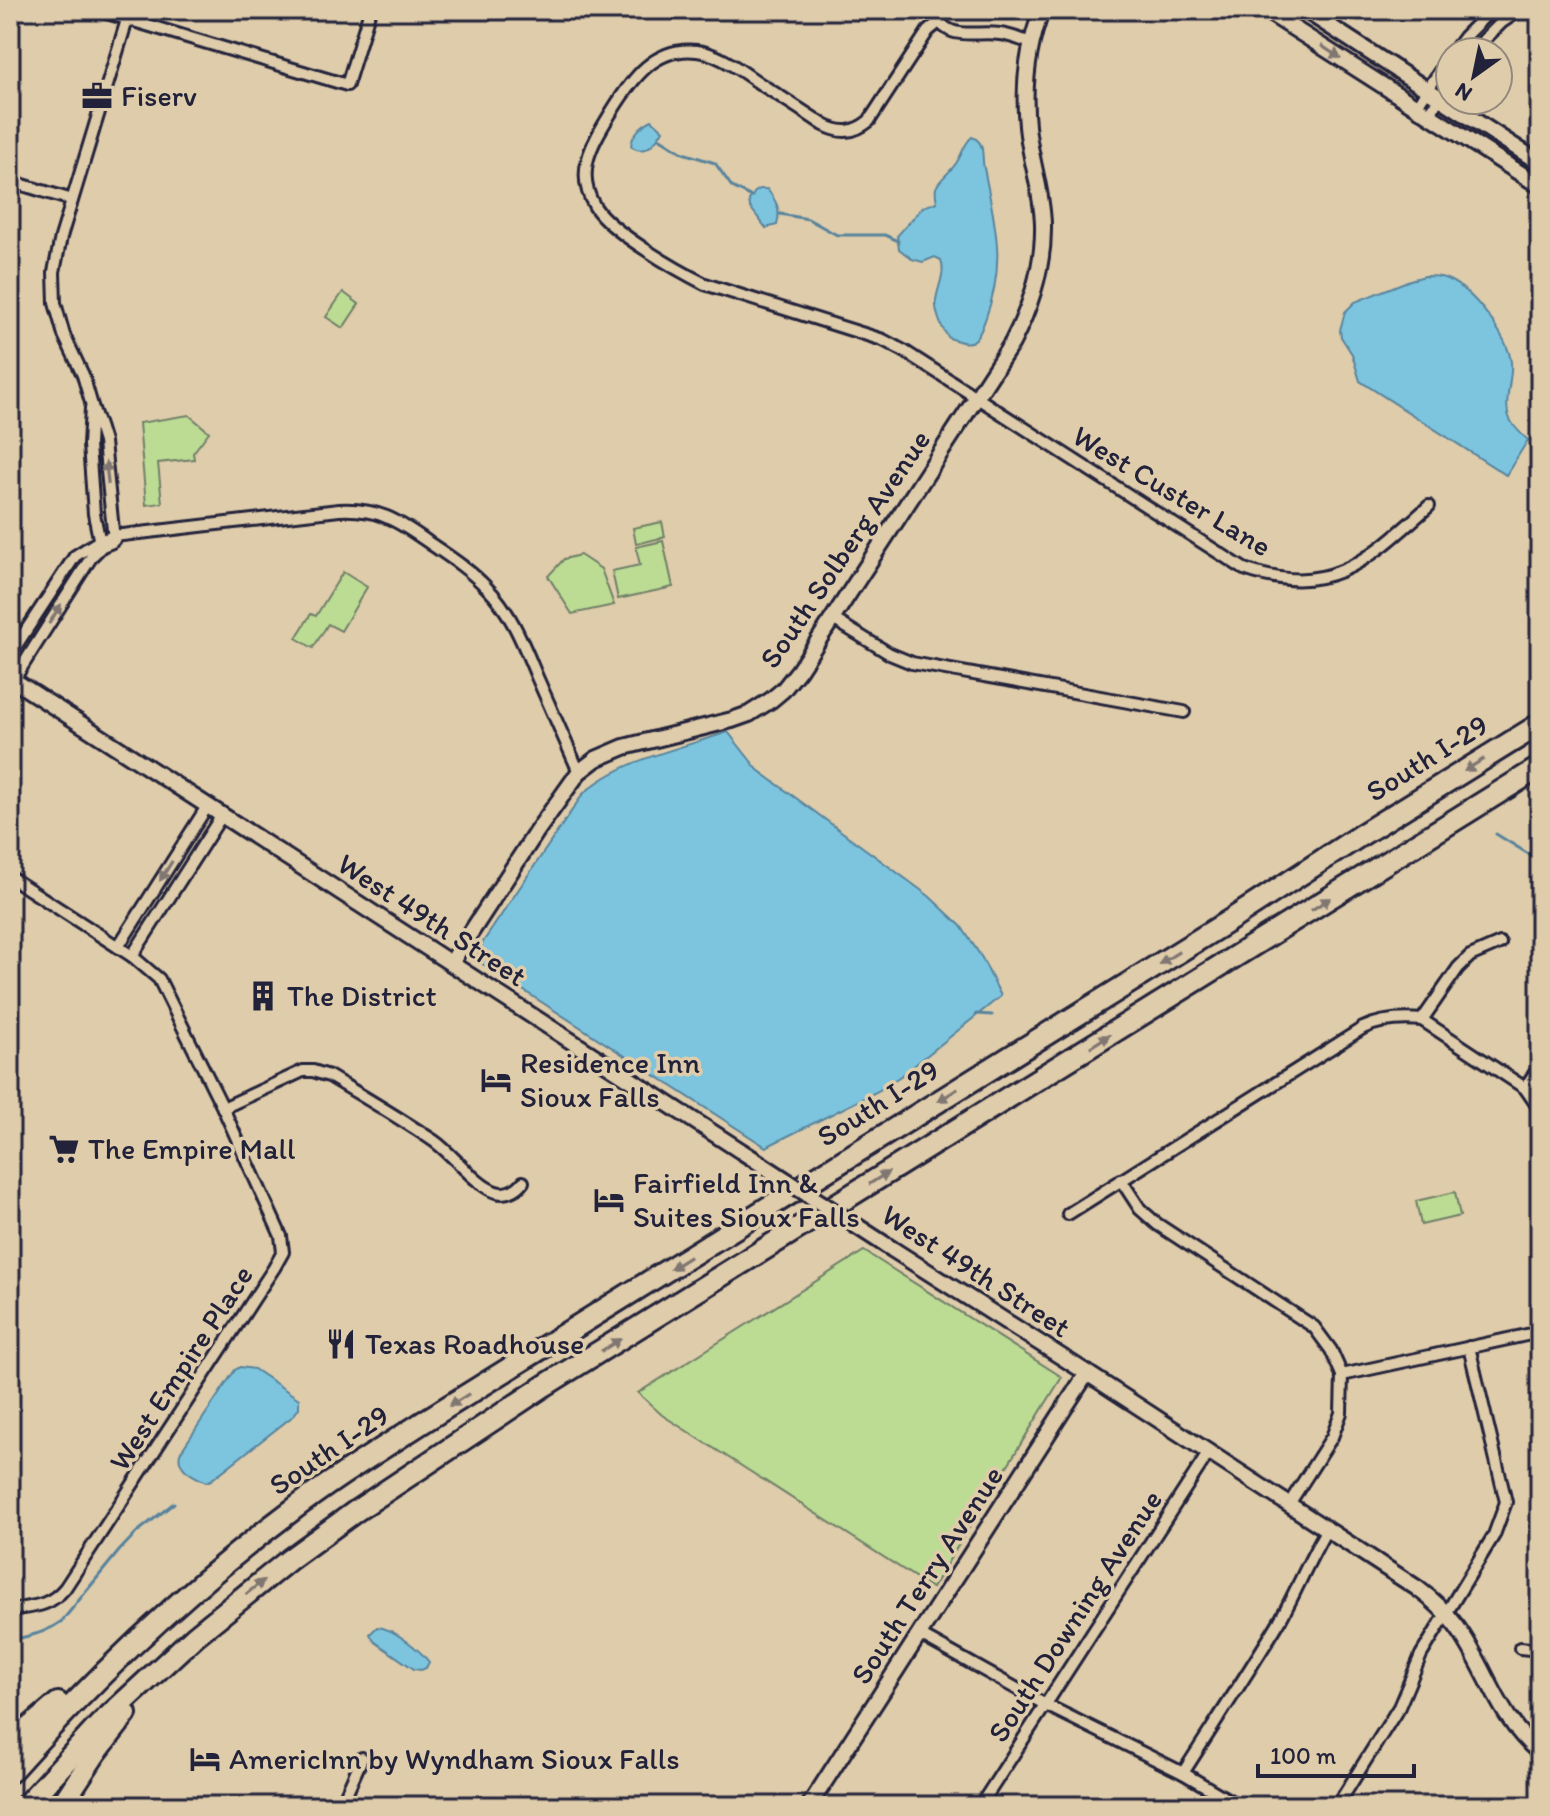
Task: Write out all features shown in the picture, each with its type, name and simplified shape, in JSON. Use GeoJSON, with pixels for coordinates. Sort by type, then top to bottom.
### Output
{"type":"FeatureCollection","features":[{"type":"Feature","properties":{"kind":"highway","name":"South I-29"},"geometry":{"type":"LineString","coordinates":[[10,1772],[128,1649],[184,1598],[287,1514],[383,1447],[1540,724]]}},
{"type":"Feature","properties":{"kind":"highway"},"geometry":{"type":"LineString","coordinates":[[25,1806],[111,1713],[195,1636],[290,1559],[356,1511],[544,1386],[1540,767]]}},
{"type":"Feature","properties":{"kind":"highway"},"geometry":{"type":"LineString","coordinates":[[10,1744],[184,1598]]}},
{"type":"Feature","properties":{"kind":"highway"},"geometry":{"type":"LineString","coordinates":[[61,1806],[116,1726],[195,1636]]}},
{"type":"Feature","properties":{"kind":"main road","name":"South Solberg Avenue"},"geometry":{"type":"LineString","coordinates":[[451,963],[579,772],[596,759],[624,747],[732,720],[758,709],[783,690],[833,619],[1012,343],[1037,279],[1043,227],[1041,199],[1027,126],[1026,78],[1031,43],[1042,10]]}},
{"type":"Feature","properties":{"kind":"main road"},"geometry":{"type":"LineString","coordinates":[[1265,10],[1540,186]]}},
{"type":"Feature","properties":{"kind":"main road"},"geometry":{"type":"LineString","coordinates":[[1305,10],[1434,93]]}},
{"type":"Feature","properties":{"kind":"main road"},"geometry":{"type":"LineString","coordinates":[[1469,116],[1540,163]]}},
{"type":"Feature","properties":{"kind":"main road","name":"West 49th Street"},"geometry":{"type":"LineString","coordinates":[[11,681],[208,805],[1417,1588],[1447,1614],[1470,1647],[1501,1708],[1522,1736],[1540,1753]]}},
{"type":"Feature","properties":{"kind":"main road","name":"South Terry Avenue"},"geometry":{"type":"LineString","coordinates":[[809,1806],[1087,1373]]}},
{"type":"Feature","properties":{"kind":"street"},"geometry":{"type":"LineString","coordinates":[[97,10],[129,15],[347,85],[370,10]]}},
{"type":"Feature","properties":{"kind":"street"},"geometry":{"type":"LineString","coordinates":[[933,10],[939,22],[956,32],[999,33],[1031,43]]}},
{"type":"Feature","properties":{"kind":"street"},"geometry":{"type":"LineString","coordinates":[[1465,36],[1491,10]]}},
{"type":"Feature","properties":{"kind":"street"},"geometry":{"type":"LineString","coordinates":[[1488,36],[1520,10]]}},
{"type":"Feature","properties":{"kind":"street"},"geometry":{"type":"LineString","coordinates":[[118,538],[104,442],[83,375],[59,319],[54,288],[56,257],[129,15]]}},
{"type":"Feature","properties":{"kind":"street","name":"West Custer Lane"},"geometry":{"type":"LineString","coordinates":[[939,22],[928,31],[869,121],[846,132],[838,132],[824,125],[709,53],[689,51],[659,58],[637,74],[594,140],[587,161],[586,181],[594,206],[610,224],[705,284],[883,340],[904,351],[1244,569],[1291,580],[1344,572],[1370,557],[1429,506]]}},
{"type":"Feature","properties":{"kind":"street"},"geometry":{"type":"LineString","coordinates":[[1422,111],[1434,93]]}},
{"type":"Feature","properties":{"kind":"street"},"geometry":{"type":"LineString","coordinates":[[10,181],[72,200]]}},
{"type":"Feature","properties":{"kind":"street"},"geometry":{"type":"LineString","coordinates":[[11,681],[100,544],[94,514],[89,445],[92,406]]}},
{"type":"Feature","properties":{"kind":"street"},"geometry":{"type":"LineString","coordinates":[[10,655],[68,564],[82,549],[118,538],[339,510],[366,510],[403,525],[476,577],[495,596],[524,646],[579,772]]}},
{"type":"Feature","properties":{"kind":"street"},"geometry":{"type":"LineString","coordinates":[[833,619],[890,654],[912,663],[1184,712]]}},
{"type":"Feature","properties":{"kind":"street"},"geometry":{"type":"LineString","coordinates":[[118,947],[208,805]]}},
{"type":"Feature","properties":{"kind":"street"},"geometry":{"type":"LineString","coordinates":[[132,956],[222,815]]}},
{"type":"Feature","properties":{"kind":"street","name":"West Empire Place"},"geometry":{"type":"LineString","coordinates":[[10,877],[132,956],[159,979],[223,1108],[281,1236],[283,1252],[65,1588],[45,1604],[10,1610]]}},
{"type":"Feature","properties":{"kind":"street"},"geometry":{"type":"LineString","coordinates":[[1422,1020],[1470,956],[1500,943]]}},
{"type":"Feature","properties":{"kind":"street"},"geometry":{"type":"LineString","coordinates":[[1068,1214],[1363,1028],[1385,1020],[1422,1020],[1525,1088],[1540,1113]]}},
{"type":"Feature","properties":{"kind":"street"},"geometry":{"type":"LineString","coordinates":[[1525,1088],[1540,1065]]}},
{"type":"Feature","properties":{"kind":"street"},"geometry":{"type":"LineString","coordinates":[[223,1108],[303,1071],[313,1071],[329,1076],[435,1142],[486,1187],[503,1193],[519,1187],[523,1182]]}},
{"type":"Feature","properties":{"kind":"street"},"geometry":{"type":"LineString","coordinates":[[1121,1180],[1140,1209],[1157,1224],[1314,1327],[1331,1350],[1342,1375],[1341,1413],[1332,1437],[1289,1504]]}},
{"type":"Feature","properties":{"kind":"street"},"geometry":{"type":"LineString","coordinates":[[1342,1375],[1540,1332]]}},
{"type":"Feature","properties":{"kind":"street"},"geometry":{"type":"LineString","coordinates":[[1337,1806],[1399,1707],[1421,1655],[1494,1535],[1506,1502],[1469,1347]]}},
{"type":"Feature","properties":{"kind":"street","name":"South Downing Avenue"},"geometry":{"type":"LineString","coordinates":[[980,1806],[1209,1452]]}},
{"type":"Feature","properties":{"kind":"street"},"geometry":{"type":"LineString","coordinates":[[1183,1773],[1279,1621],[1327,1529]]}},
{"type":"Feature","properties":{"kind":"street"},"geometry":{"type":"LineString","coordinates":[[920,1635],[1046,1705],[1183,1773],[1239,1806]]}},
{"type":"Feature","properties":{"kind":"street"},"geometry":{"type":"LineString","coordinates":[[1520,1648],[1540,1650]]}},
{"type":"Feature","properties":{"kind":"street"},"geometry":{"type":"LineString","coordinates":[[338,1806],[362,1758]]}},
{"type":"Feature","properties":{"kind":"green space"},"geometry":{"type":"Polygon","coordinates":[[[343,292],[359,304],[343,328],[326,317],[343,292]]]}},
{"type":"Feature","properties":{"kind":"green space"},"geometry":{"type":"Polygon","coordinates":[[[189,415],[209,432],[193,453],[194,459],[158,463],[162,503],[146,505],[139,423],[189,415]]]}},
{"type":"Feature","properties":{"kind":"green space"},"geometry":{"type":"Polygon","coordinates":[[[662,522],[665,537],[636,544],[633,528],[662,522]]]}},
{"type":"Feature","properties":{"kind":"green space"},"geometry":{"type":"Polygon","coordinates":[[[663,541],[673,587],[618,599],[612,571],[640,565],[636,547],[663,541]]]}},
{"type":"Feature","properties":{"kind":"green space"},"geometry":{"type":"Polygon","coordinates":[[[580,555],[601,569],[614,605],[572,614],[548,576],[564,559],[580,555]]]}},
{"type":"Feature","properties":{"kind":"green space"},"geometry":{"type":"Polygon","coordinates":[[[343,572],[367,587],[341,631],[328,624],[313,648],[296,638],[311,614],[316,616],[343,572]]]}},
{"type":"Feature","properties":{"kind":"green space"},"geometry":{"type":"Polygon","coordinates":[[[1455,1192],[1460,1216],[1421,1225],[1416,1201],[1455,1192]]]}},
{"type":"Feature","properties":{"kind":"green space"},"geometry":{"type":"Polygon","coordinates":[[[864,1251],[1062,1377],[932,1588],[662,1415],[638,1393],[864,1251]]]}},
{"type":"Feature","properties":{"kind":"water"},"geometry":{"type":"Polygon","coordinates":[[[652,120],[663,130],[657,139],[645,149],[631,146],[638,130],[652,120]]]}},
{"type":"Feature","properties":{"kind":"water"},"geometry":{"type":"Polygon","coordinates":[[[972,137],[979,142],[982,150],[995,226],[996,280],[980,332],[973,341],[961,342],[949,338],[936,310],[942,275],[941,260],[935,257],[923,262],[912,259],[899,249],[897,236],[923,207],[937,202],[937,185],[957,162],[972,137]]]}},
{"type":"Feature","properties":{"kind":"water"},"geometry":{"type":"Polygon","coordinates":[[[760,189],[767,189],[776,202],[779,214],[777,225],[766,228],[750,207],[749,200],[760,189]]]}},
{"type":"Feature","properties":{"kind":"water"},"geometry":{"type":"Polygon","coordinates":[[[1425,276],[1446,279],[1468,294],[1488,315],[1508,351],[1511,362],[1509,417],[1528,440],[1506,475],[1360,381],[1352,354],[1341,337],[1345,312],[1355,302],[1425,276]]]}},
{"type":"Feature","properties":{"kind":"water"},"geometry":{"type":"Polygon","coordinates":[[[728,732],[758,770],[929,896],[961,926],[1001,996],[878,1091],[766,1147],[481,963],[477,956],[483,942],[583,794],[614,772],[728,732]]]}},
{"type":"Feature","properties":{"kind":"water"},"geometry":{"type":"Polygon","coordinates":[[[240,1367],[254,1369],[299,1399],[299,1408],[293,1416],[206,1482],[183,1468],[180,1453],[240,1367]]]}},
{"type":"Feature","properties":{"kind":"water"},"geometry":{"type":"Polygon","coordinates":[[[377,1627],[398,1635],[412,1645],[429,1662],[426,1668],[414,1669],[374,1641],[370,1634],[377,1627]]]}},
{"type":"Feature","properties":{"kind":"waterway"},"geometry":{"type":"LineString","coordinates":[[659,138],[683,153],[715,163],[732,187],[752,197]]}},
{"type":"Feature","properties":{"kind":"waterway"},"geometry":{"type":"LineString","coordinates":[[780,214],[808,219],[837,235],[885,235],[898,241]]}},
{"type":"Feature","properties":{"kind":"waterway"},"geometry":{"type":"LineString","coordinates":[[1496,834],[1540,861]]}},
{"type":"Feature","properties":{"kind":"waterway"},"geometry":{"type":"LineString","coordinates":[[976,1014],[992,1015]]}},
{"type":"Feature","properties":{"kind":"waterway"},"geometry":{"type":"LineString","coordinates":[[10,1641],[43,1631],[62,1621],[136,1533],[174,1503]]}},
{"type":"Feature","properties":{"kind":"waterway"},"geometry":{"type":"LineString","coordinates":[[79,1803],[87,1806]]}},
{"type":"Feature","properties":{"kind":"place","name":"Fiserv"},"geometry":{"type":"Point","coordinates":[97,96]}},
{"type":"Feature","properties":{"kind":"place","name":"The District"},"geometry":{"type":"Point","coordinates":[263,996]}},
{"type":"Feature","properties":{"kind":"place","name":"Residence Inn Sioux Falls"},"geometry":{"type":"Point","coordinates":[496,1080]}},
{"type":"Feature","properties":{"kind":"place","name":"The Empire Mall"},"geometry":{"type":"Point","coordinates":[64,1149]}},
{"type":"Feature","properties":{"kind":"place","name":"Fairfield Inn & Suites Sioux Falls"},"geometry":{"type":"Point","coordinates":[609,1200]}},
{"type":"Feature","properties":{"kind":"place","name":"Texas Roadhouse"},"geometry":{"type":"Point","coordinates":[341,1344]}},
{"type":"Feature","properties":{"kind":"place","name":"AmericInn by Wyndham Sioux Falls"},"geometry":{"type":"Point","coordinates":[205,1759]}}]}
